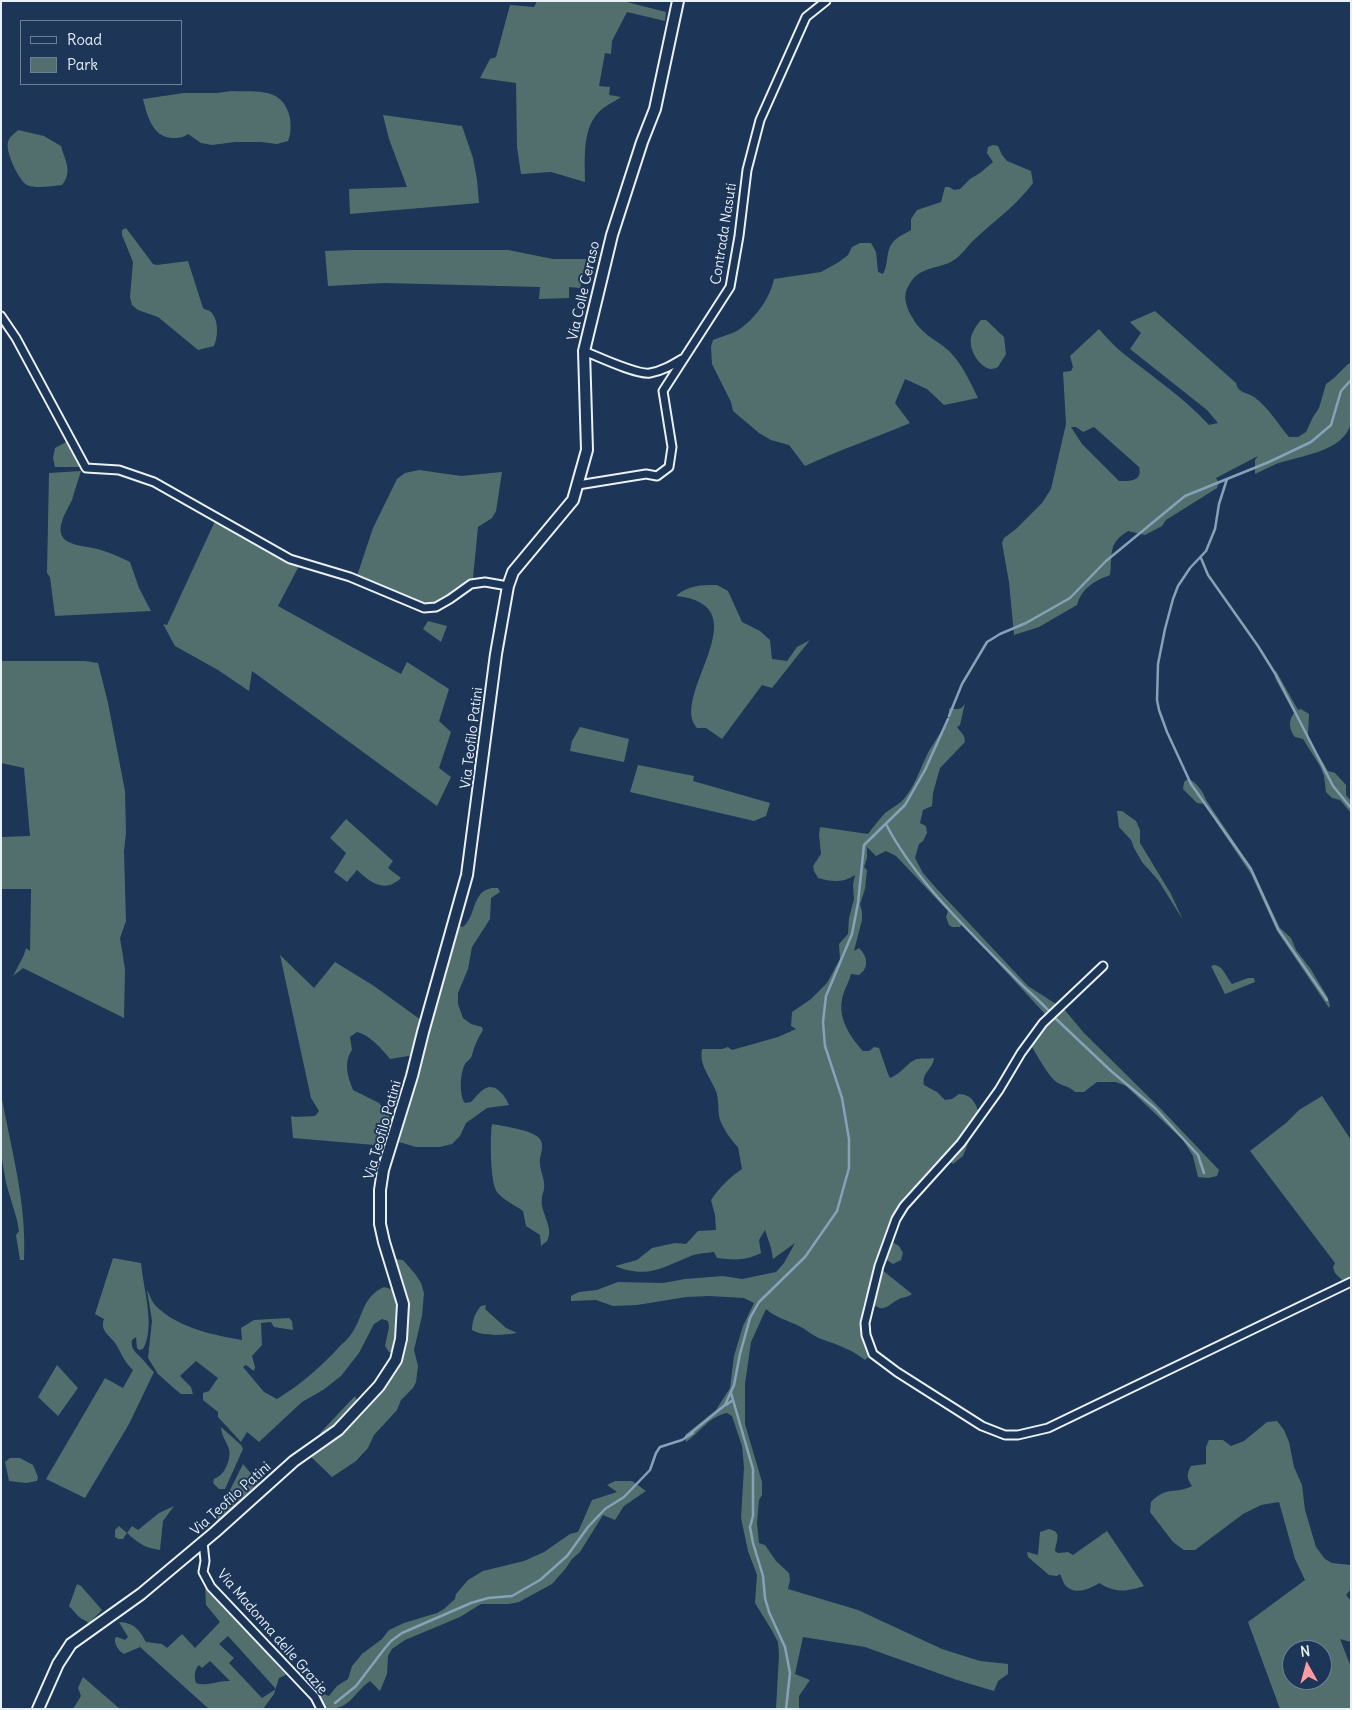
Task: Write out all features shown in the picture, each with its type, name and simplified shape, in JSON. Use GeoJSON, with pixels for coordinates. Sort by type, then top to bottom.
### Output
{"type":"FeatureCollection","features":[{"type":"Feature","properties":{"kind":"street","name":"Via Colle Ceraso"},"geometry":{"type":"LineString","coordinates":[[513,572],[573,500],[578,485],[586,450],[584,352],[612,235],[642,142],[655,109],[678,1]]}},
{"type":"Feature","properties":{"kind":"street","name":"Contrada Nasuti"},"geometry":{"type":"LineString","coordinates":[[578,485],[646,474],[657,476],[669,467],[672,447],[663,391],[730,287],[739,236],[747,170],[760,120],[806,17],[826,1]]}},
{"type":"Feature","properties":{"kind":"street"},"geometry":{"type":"LineString","coordinates":[[1,316],[16,338],[86,468],[119,470],[138,475],[154,482],[290,559],[350,577],[424,608],[436,607],[471,584],[485,582],[508,586]]}},
{"type":"Feature","properties":{"kind":"street"},"geometry":{"type":"LineString","coordinates":[[584,352],[608,359],[632,370],[648,373],[667,368],[683,359]]}},
{"type":"Feature","properties":{"kind":"street","name":"Via Teofilo Patini"},"geometry":{"type":"LineString","coordinates":[[38,1709],[58,1664],[71,1644],[141,1594],[294,1461],[338,1430],[379,1386],[396,1360],[402,1339],[403,1304],[380,1224],[382,1171],[412,1076],[467,875],[496,654],[508,586],[513,572]]}},
{"type":"Feature","properties":{"kind":"street"},"geometry":{"type":"LineString","coordinates":[[1102,966],[1043,1023],[961,1143],[904,1206],[896,1220],[879,1266],[865,1323],[866,1335],[873,1354],[897,1372],[982,1426],[1005,1435],[1018,1435],[1048,1428],[1351,1282]]}},
{"type":"Feature","properties":{"kind":"street","name":"Via Madonna delle Grazie"},"geometry":{"type":"LineString","coordinates":[[203,1542],[205,1561],[203,1572],[211,1587],[315,1697],[321,1709]]}},
{"type":"Feature","properties":{"kind":"green space"},"geometry":{"type":"Polygon","coordinates":[[[537,1],[623,1],[666,12],[665,21],[627,12],[612,41],[611,54],[605,53],[599,86],[610,87],[609,95],[621,97],[600,111],[589,128],[585,155],[585,182],[551,172],[521,174],[517,147],[516,83],[480,78],[490,59],[496,57],[510,5],[534,7],[537,1]]]}},
{"type":"Feature","properties":{"kind":"green space"},"geometry":{"type":"Polygon","coordinates":[[[232,91],[268,93],[282,101],[287,108],[290,118],[291,130],[288,141],[277,144],[235,142],[212,145],[201,143],[188,134],[178,138],[165,137],[152,124],[143,99],[184,93],[232,91]]]}},
{"type":"Feature","properties":{"kind":"green space"},"geometry":{"type":"Polygon","coordinates":[[[383,115],[462,126],[473,158],[479,203],[350,214],[349,189],[407,187],[389,139],[383,115]]]}},
{"type":"Feature","properties":{"kind":"green space"},"geometry":{"type":"Polygon","coordinates":[[[18,130],[44,136],[61,146],[68,170],[62,185],[35,187],[27,185],[20,178],[13,165],[8,146],[9,139],[18,130]]]}},
{"type":"Feature","properties":{"kind":"green space"},"geometry":{"type":"Polygon","coordinates":[[[998,146],[1007,161],[1031,171],[1033,183],[1013,205],[972,241],[957,258],[924,271],[913,279],[905,297],[908,309],[915,323],[923,332],[953,355],[978,398],[944,405],[927,389],[905,379],[895,403],[910,423],[805,466],[789,445],[771,440],[759,433],[733,411],[731,402],[712,364],[711,347],[713,340],[742,328],[754,316],[765,302],[774,279],[821,272],[839,262],[848,255],[852,247],[860,243],[871,243],[876,252],[878,272],[883,274],[893,242],[911,230],[911,219],[917,210],[941,202],[945,187],[954,190],[960,189],[993,162],[987,153],[988,147],[998,146]]]}},
{"type":"Feature","properties":{"kind":"green space"},"geometry":{"type":"Polygon","coordinates":[[[126,228],[153,264],[188,261],[203,308],[214,315],[217,324],[214,346],[198,350],[158,317],[138,310],[132,305],[130,297],[133,262],[122,235],[122,230],[126,228]]]}},
{"type":"Feature","properties":{"kind":"green space"},"geometry":{"type":"Polygon","coordinates":[[[508,250],[553,259],[586,259],[580,288],[569,287],[569,298],[539,299],[540,287],[384,283],[328,286],[325,251],[508,250]]]}},
{"type":"Feature","properties":{"kind":"green space"},"geometry":{"type":"Polygon","coordinates":[[[1155,311],[1236,383],[1240,391],[1259,401],[1289,437],[1298,437],[1306,432],[1319,408],[1326,384],[1351,363],[1351,422],[1347,432],[1331,446],[1276,464],[1255,474],[1255,460],[1258,456],[1216,478],[1219,483],[1217,488],[1166,520],[1162,526],[1145,535],[1128,531],[1114,545],[1111,555],[1110,575],[1089,586],[1082,594],[1077,605],[1039,627],[1014,635],[1009,582],[1002,543],[1004,538],[1016,529],[1042,503],[1051,489],[1066,424],[1063,372],[1071,371],[1073,367],[1070,356],[1099,329],[1121,351],[1178,396],[1209,425],[1218,423],[1207,410],[1130,349],[1141,333],[1130,322],[1155,311]],[[1071,427],[1082,444],[1119,481],[1131,481],[1139,476],[1139,467],[1094,427],[1083,432],[1076,427],[1071,427]]]}},
{"type":"Feature","properties":{"kind":"green space"},"geometry":{"type":"Polygon","coordinates":[[[981,320],[986,320],[1004,337],[1006,354],[998,367],[994,369],[984,366],[975,356],[972,349],[972,335],[981,320]]]}},
{"type":"Feature","properties":{"kind":"green space"},"geometry":{"type":"Polygon","coordinates":[[[70,440],[83,467],[55,467],[53,458],[55,448],[70,440]]]}},
{"type":"Feature","properties":{"kind":"green space"},"geometry":{"type":"Polygon","coordinates":[[[419,470],[461,476],[502,472],[496,511],[492,518],[478,527],[473,578],[464,588],[452,596],[427,606],[357,576],[373,528],[397,479],[405,473],[419,470]]]}},
{"type":"Feature","properties":{"kind":"green space"},"geometry":{"type":"Polygon","coordinates":[[[81,471],[72,500],[61,525],[63,538],[68,542],[105,551],[130,562],[139,588],[151,611],[55,616],[50,577],[47,573],[49,473],[81,471]]]}},
{"type":"Feature","properties":{"kind":"green space"},"geometry":{"type":"Polygon","coordinates":[[[216,519],[300,564],[278,606],[401,674],[407,662],[449,689],[439,721],[451,732],[439,768],[451,777],[437,806],[252,671],[249,691],[218,670],[175,646],[163,624],[167,625],[216,519]]]}},
{"type":"Feature","properties":{"kind":"green space"},"geometry":{"type":"Polygon","coordinates":[[[717,585],[728,591],[742,622],[760,631],[770,640],[772,659],[787,661],[797,647],[810,640],[772,688],[762,685],[722,739],[706,728],[697,728],[691,714],[694,695],[714,633],[712,616],[701,603],[676,596],[690,588],[717,585]]]}},
{"type":"Feature","properties":{"kind":"green space"},"geometry":{"type":"Polygon","coordinates":[[[428,621],[447,626],[441,642],[423,629],[428,621]]]}},
{"type":"Feature","properties":{"kind":"green space"},"geometry":{"type":"Polygon","coordinates":[[[1,661],[85,661],[98,663],[108,703],[125,791],[126,921],[120,938],[125,969],[124,1018],[23,968],[13,976],[26,948],[30,951],[31,889],[1,889],[1,837],[30,836],[24,768],[1,763],[1,661]]]}},
{"type":"Feature","properties":{"kind":"green space"},"geometry":{"type":"Polygon","coordinates":[[[1276,671],[1298,710],[1301,709],[1309,714],[1308,735],[1310,741],[1328,771],[1335,773],[1346,785],[1346,795],[1351,801],[1351,813],[1340,800],[1332,798],[1326,792],[1324,776],[1320,766],[1303,739],[1295,737],[1293,734],[1290,722],[1294,713],[1275,678],[1274,672],[1276,671]]]}},
{"type":"Feature","properties":{"kind":"green space"},"geometry":{"type":"Polygon","coordinates":[[[965,703],[960,725],[957,727],[964,736],[965,742],[940,768],[933,793],[932,806],[923,810],[920,823],[926,826],[927,833],[919,844],[915,858],[923,873],[936,888],[1028,986],[1056,1004],[1045,1014],[962,924],[960,927],[949,925],[946,917],[948,911],[896,856],[886,851],[876,856],[867,847],[867,858],[864,867],[867,870],[865,889],[860,904],[862,920],[854,951],[859,948],[862,951],[866,965],[859,975],[851,974],[844,993],[841,1007],[846,1028],[863,1051],[869,1051],[874,1047],[879,1048],[890,1078],[914,1060],[934,1058],[924,1077],[924,1085],[937,1092],[945,1100],[952,1099],[959,1094],[970,1097],[979,1112],[963,1134],[969,1141],[963,1156],[953,1164],[944,1157],[901,1205],[874,1272],[863,1307],[863,1339],[871,1354],[865,1360],[840,1346],[817,1337],[766,1309],[751,1342],[745,1384],[745,1424],[762,1482],[762,1495],[759,1500],[757,1523],[759,1543],[765,1545],[776,1561],[789,1573],[788,1589],[858,1610],[942,1649],[980,1661],[1008,1664],[1008,1674],[998,1681],[994,1691],[957,1680],[865,1647],[803,1637],[795,1674],[810,1680],[799,1696],[799,1709],[776,1709],[778,1642],[755,1603],[757,1575],[748,1551],[741,1518],[744,1467],[742,1446],[732,1416],[727,1413],[715,1417],[686,1442],[685,1435],[716,1410],[730,1388],[734,1356],[743,1326],[754,1303],[744,1298],[709,1296],[613,1306],[596,1300],[571,1301],[571,1296],[579,1292],[597,1290],[618,1282],[663,1283],[723,1276],[742,1279],[776,1272],[784,1263],[795,1243],[773,1259],[765,1230],[759,1240],[761,1253],[745,1259],[717,1258],[714,1252],[694,1255],[662,1268],[646,1272],[637,1272],[615,1266],[637,1260],[652,1248],[675,1243],[686,1244],[698,1231],[716,1230],[711,1200],[725,1183],[742,1169],[738,1147],[728,1135],[720,1120],[717,1093],[703,1065],[702,1049],[722,1049],[728,1047],[732,1050],[778,1037],[796,1029],[791,1026],[792,1012],[811,999],[827,983],[840,959],[839,944],[848,934],[849,918],[854,899],[853,885],[855,875],[842,881],[833,881],[818,878],[814,871],[813,866],[821,854],[820,827],[868,834],[885,813],[901,802],[909,791],[944,726],[949,714],[949,708],[959,709],[965,703]]]}},
{"type":"Feature","properties":{"kind":"green space"},"geometry":{"type":"Polygon","coordinates":[[[580,727],[629,739],[624,762],[570,751],[572,741],[580,727]]]}},
{"type":"Feature","properties":{"kind":"green space"},"geometry":{"type":"Polygon","coordinates":[[[638,765],[694,776],[693,781],[770,803],[766,816],[754,821],[630,792],[638,765]]]}},
{"type":"Feature","properties":{"kind":"green space"},"geometry":{"type":"Polygon","coordinates":[[[1188,779],[1194,782],[1202,791],[1206,800],[1251,867],[1280,928],[1291,938],[1296,950],[1310,968],[1327,996],[1329,1008],[1277,931],[1251,874],[1204,804],[1197,803],[1183,789],[1184,782],[1188,779]]]}},
{"type":"Feature","properties":{"kind":"green space"},"geometry":{"type":"Polygon","coordinates":[[[1117,811],[1122,811],[1136,821],[1140,830],[1140,843],[1171,894],[1183,920],[1158,880],[1142,862],[1131,840],[1119,827],[1117,811]]]}},
{"type":"Feature","properties":{"kind":"green space"},"geometry":{"type":"Polygon","coordinates":[[[346,819],[393,861],[388,868],[401,878],[395,883],[383,886],[367,879],[357,870],[347,882],[334,872],[346,853],[330,838],[346,819]]]}},
{"type":"Feature","properties":{"kind":"green space"},"geometry":{"type":"Polygon","coordinates":[[[498,888],[500,892],[491,898],[490,919],[472,947],[468,969],[458,993],[458,1004],[463,1018],[471,1024],[482,1027],[483,1030],[463,1068],[461,1090],[465,1103],[471,1102],[484,1089],[493,1087],[506,1098],[509,1105],[487,1108],[466,1123],[460,1136],[452,1144],[440,1147],[416,1147],[399,1142],[421,1067],[457,925],[463,927],[477,899],[485,890],[498,888]]]}},
{"type":"Feature","properties":{"kind":"green space"},"geometry":{"type":"Polygon","coordinates":[[[280,955],[314,988],[335,962],[374,986],[421,1020],[414,1055],[390,1059],[367,1036],[357,1032],[350,1037],[352,1050],[349,1055],[347,1070],[353,1090],[379,1103],[394,1123],[386,1146],[293,1138],[291,1116],[315,1116],[319,1111],[311,1098],[280,955]]]}},
{"type":"Feature","properties":{"kind":"green space"},"geometry":{"type":"Polygon","coordinates":[[[1215,965],[1223,970],[1232,984],[1248,978],[1254,978],[1255,982],[1225,994],[1211,966],[1215,965]]]}},
{"type":"Feature","properties":{"kind":"green space"},"geometry":{"type":"Polygon","coordinates":[[[1064,1009],[1084,1033],[1161,1109],[1219,1170],[1217,1176],[1208,1178],[1198,1177],[1193,1156],[1183,1140],[1126,1086],[1116,1082],[1097,1082],[1084,1092],[1075,1092],[1054,1080],[1030,1044],[1052,1018],[1064,1009]]]}},
{"type":"Feature","properties":{"kind":"green space"},"geometry":{"type":"Polygon","coordinates":[[[1,1094],[21,1197],[24,1260],[20,1260],[16,1235],[19,1231],[6,1183],[1,1153],[1,1094]]]}},
{"type":"Feature","properties":{"kind":"green space"},"geometry":{"type":"Polygon","coordinates":[[[1322,1096],[1351,1140],[1351,1277],[1342,1280],[1335,1273],[1333,1267],[1335,1263],[1250,1151],[1286,1123],[1299,1110],[1322,1096]]]}},
{"type":"Feature","properties":{"kind":"green space"},"geometry":{"type":"Polygon","coordinates":[[[492,1124],[530,1133],[541,1141],[540,1166],[544,1184],[542,1203],[549,1236],[547,1241],[541,1246],[540,1235],[526,1226],[523,1211],[502,1198],[497,1192],[493,1179],[491,1159],[492,1124]]]}},
{"type":"Feature","properties":{"kind":"green space"},"geometry":{"type":"Polygon","coordinates":[[[891,1241],[899,1246],[903,1253],[901,1260],[893,1264],[884,1258],[891,1241]]]}},
{"type":"Feature","properties":{"kind":"green space"},"geometry":{"type":"Polygon","coordinates":[[[113,1258],[141,1263],[149,1319],[147,1340],[143,1349],[139,1350],[136,1337],[132,1340],[132,1347],[154,1372],[129,1424],[85,1498],[46,1479],[105,1378],[123,1388],[133,1370],[105,1331],[103,1327],[104,1319],[95,1314],[113,1258]]]}},
{"type":"Feature","properties":{"kind":"green space"},"geometry":{"type":"Polygon","coordinates":[[[395,1259],[403,1260],[416,1275],[424,1293],[422,1316],[414,1350],[418,1366],[416,1382],[413,1388],[401,1400],[397,1410],[374,1435],[368,1448],[356,1461],[332,1477],[309,1455],[338,1437],[364,1412],[388,1384],[399,1362],[405,1297],[395,1259]]]}},
{"type":"Feature","properties":{"kind":"green space"},"geometry":{"type":"Polygon","coordinates":[[[881,1269],[912,1294],[884,1308],[880,1308],[872,1303],[881,1269]]]}},
{"type":"Feature","properties":{"kind":"green space"},"geometry":{"type":"Polygon","coordinates":[[[384,1287],[394,1290],[400,1311],[394,1352],[389,1352],[385,1346],[389,1327],[388,1321],[382,1319],[374,1324],[359,1353],[341,1376],[323,1390],[302,1402],[259,1442],[247,1432],[241,1442],[218,1417],[218,1412],[203,1400],[203,1393],[209,1391],[218,1378],[196,1361],[180,1376],[191,1387],[193,1394],[181,1394],[158,1374],[148,1358],[152,1321],[147,1290],[155,1305],[175,1320],[197,1330],[231,1338],[242,1340],[241,1328],[254,1320],[289,1318],[292,1321],[293,1330],[274,1327],[271,1322],[261,1323],[262,1345],[252,1356],[255,1367],[254,1371],[246,1365],[243,1367],[264,1392],[277,1399],[310,1375],[348,1339],[367,1301],[384,1287]]]}},
{"type":"Feature","properties":{"kind":"green space"},"geometry":{"type":"Polygon","coordinates":[[[486,1305],[485,1309],[506,1328],[517,1333],[488,1335],[472,1330],[473,1320],[477,1311],[481,1306],[486,1305]]]}},
{"type":"Feature","properties":{"kind":"green space"},"geometry":{"type":"Polygon","coordinates":[[[57,1365],[78,1388],[58,1416],[38,1397],[57,1365]]]}},
{"type":"Feature","properties":{"kind":"green space"},"geometry":{"type":"Polygon","coordinates":[[[355,1396],[359,1405],[339,1425],[317,1441],[321,1432],[355,1396]]]}},
{"type":"Feature","properties":{"kind":"green space"},"geometry":{"type":"Polygon","coordinates":[[[1277,1421],[1284,1430],[1289,1442],[1294,1467],[1302,1485],[1305,1510],[1316,1547],[1325,1559],[1332,1563],[1351,1565],[1351,1589],[1346,1595],[1351,1601],[1351,1642],[1340,1639],[1351,1667],[1351,1709],[1280,1709],[1248,1622],[1305,1580],[1295,1559],[1279,1502],[1261,1505],[1243,1514],[1195,1550],[1184,1550],[1173,1542],[1150,1512],[1151,1502],[1157,1497],[1167,1492],[1186,1489],[1192,1486],[1188,1479],[1188,1472],[1191,1466],[1206,1464],[1206,1447],[1209,1440],[1223,1440],[1231,1446],[1244,1441],[1267,1422],[1277,1421]]]}},
{"type":"Feature","properties":{"kind":"green space"},"geometry":{"type":"Polygon","coordinates":[[[221,1427],[243,1449],[225,1489],[219,1489],[213,1483],[214,1479],[219,1477],[227,1465],[230,1453],[221,1427]]]}},
{"type":"Feature","properties":{"kind":"green space"},"geometry":{"type":"Polygon","coordinates":[[[10,1458],[20,1458],[33,1465],[38,1477],[37,1481],[26,1483],[9,1481],[5,1462],[10,1458]]]}},
{"type":"Feature","properties":{"kind":"green space"},"geometry":{"type":"Polygon","coordinates":[[[243,1464],[259,1483],[216,1523],[218,1514],[243,1464]]]}},
{"type":"Feature","properties":{"kind":"green space"},"geometry":{"type":"Polygon","coordinates":[[[615,1481],[632,1481],[646,1491],[624,1506],[615,1520],[603,1515],[580,1552],[552,1584],[519,1602],[481,1604],[460,1617],[405,1640],[392,1649],[388,1656],[387,1674],[380,1691],[370,1681],[346,1704],[341,1707],[325,1709],[277,1649],[308,1682],[329,1696],[337,1686],[348,1679],[352,1666],[362,1654],[382,1639],[389,1630],[444,1609],[455,1599],[456,1594],[468,1580],[483,1571],[524,1561],[544,1552],[570,1534],[578,1532],[592,1500],[617,1492],[607,1485],[615,1481]]]}},
{"type":"Feature","properties":{"kind":"green space"},"geometry":{"type":"Polygon","coordinates":[[[174,1506],[163,1521],[160,1550],[142,1545],[127,1533],[132,1526],[138,1530],[159,1513],[174,1506]]]}},
{"type":"Feature","properties":{"kind":"green space"},"geometry":{"type":"Polygon","coordinates":[[[119,1526],[127,1533],[123,1539],[115,1537],[115,1530],[119,1526]]]}},
{"type":"Feature","properties":{"kind":"green space"},"geometry":{"type":"Polygon","coordinates":[[[1049,1529],[1056,1532],[1057,1535],[1055,1551],[1058,1553],[1068,1552],[1073,1555],[1107,1531],[1144,1586],[1116,1590],[1099,1583],[1078,1591],[1069,1588],[1064,1584],[1060,1574],[1057,1576],[1049,1575],[1028,1557],[1027,1552],[1038,1555],[1040,1532],[1049,1529]]]}},
{"type":"Feature","properties":{"kind":"green space"},"geometry":{"type":"Polygon","coordinates":[[[77,1584],[102,1610],[89,1623],[79,1617],[69,1606],[77,1584]]]}},
{"type":"Feature","properties":{"kind":"green space"},"geometry":{"type":"Polygon","coordinates":[[[205,1584],[286,1675],[279,1678],[276,1689],[228,1636],[219,1644],[234,1658],[229,1663],[262,1698],[275,1689],[274,1694],[263,1709],[209,1709],[140,1647],[124,1654],[116,1645],[115,1638],[125,1640],[128,1637],[119,1622],[136,1628],[146,1642],[162,1644],[167,1648],[182,1634],[195,1648],[220,1622],[206,1605],[205,1584]],[[210,1661],[202,1668],[199,1665],[197,1667],[195,1674],[196,1683],[230,1681],[210,1661]]]}},
{"type":"Feature","properties":{"kind":"green space"},"geometry":{"type":"Polygon","coordinates":[[[83,1677],[120,1709],[73,1709],[81,1696],[78,1688],[83,1677]]]}},
{"type":"Feature","properties":{"kind":"waterway"},"geometry":{"type":"LineString","coordinates":[[949,716],[962,684],[987,642],[1070,598],[1106,561],[1185,496],[1269,462],[1311,442],[1331,425],[1341,391],[1351,380]]}},
{"type":"Feature","properties":{"kind":"waterway"},"geometry":{"type":"LineString","coordinates":[[1227,479],[1219,504],[1215,529],[1206,551],[1190,568],[1178,586],[1173,599],[1158,664],[1157,700],[1167,732],[1191,784],[1251,869],[1278,929],[1327,1000]]}},
{"type":"Feature","properties":{"kind":"waterway"},"geometry":{"type":"LineString","coordinates":[[1201,558],[1208,575],[1276,675],[1333,786],[1351,808]]}},
{"type":"Feature","properties":{"kind":"waterway"},"geometry":{"type":"LineString","coordinates":[[686,1437],[725,1405],[734,1385],[750,1318],[759,1302],[805,1257],[837,1211],[849,1168],[849,1139],[842,1098],[825,1046],[823,1022],[826,996],[852,934],[858,903],[864,845],[905,805],[925,770],[948,719]]}},
{"type":"Feature","properties":{"kind":"waterway"},"geometry":{"type":"LineString","coordinates":[[886,824],[913,866],[946,907],[1048,1010]]}},
{"type":"Feature","properties":{"kind":"waterway"},"geometry":{"type":"LineString","coordinates":[[1053,1016],[1111,1071],[1155,1108],[1198,1155],[1204,1173]]}},
{"type":"Feature","properties":{"kind":"waterway"},"geometry":{"type":"LineString","coordinates":[[731,1393],[753,1469],[753,1516],[750,1527],[753,1543],[763,1576],[765,1598],[769,1612],[785,1647],[790,1673],[786,1709]]}},
{"type":"Feature","properties":{"kind":"waterway"},"geometry":{"type":"LineString","coordinates":[[726,1405],[733,1400]]}},
{"type":"Feature","properties":{"kind":"waterway"},"geometry":{"type":"LineString","coordinates":[[335,1703],[356,1686],[391,1641],[402,1633],[471,1603],[488,1598],[512,1596],[540,1580],[567,1556],[588,1527],[605,1509],[624,1497],[650,1470],[660,1447],[682,1440],[693,1433]]}}]}
